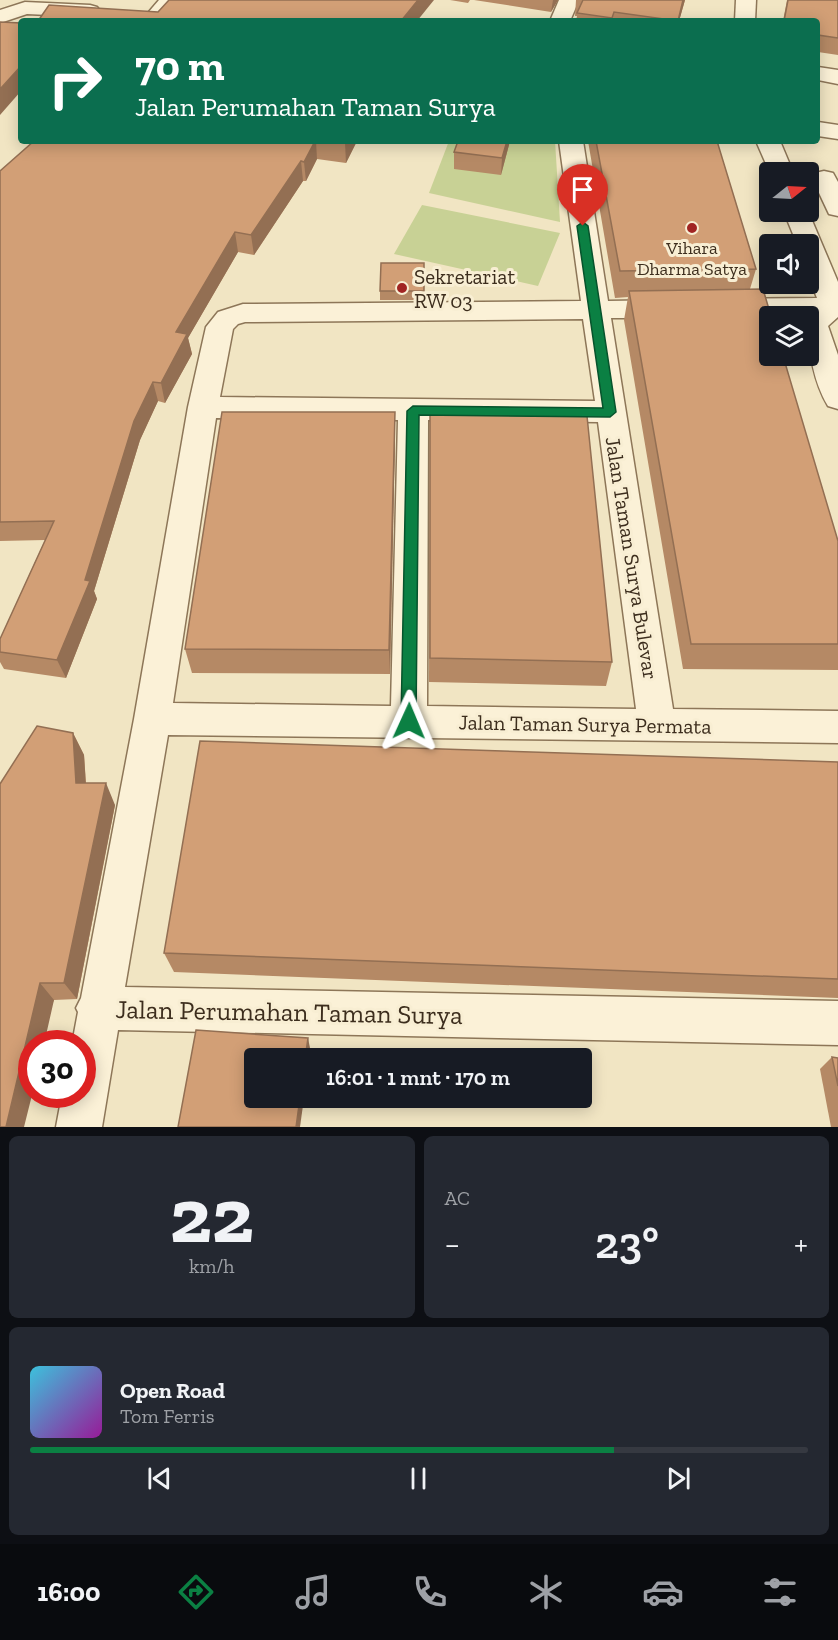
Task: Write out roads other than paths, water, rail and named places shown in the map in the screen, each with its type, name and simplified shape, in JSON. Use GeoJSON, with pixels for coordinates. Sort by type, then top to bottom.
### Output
{"type":"FeatureCollection","features":[{"type":"Feature","properties":{"kind":"street"},"geometry":{"type":"LineString","coordinates":[[147,17],[170,0]]}},
{"type":"Feature","properties":{"kind":"street"},"geometry":{"type":"LineString","coordinates":[[561,18],[569,0]]}},
{"type":"Feature","properties":{"kind":"street"},"geometry":{"type":"LineString","coordinates":[[745,18],[746,0]]}},
{"type":"Feature","properties":{"kind":"street"},"geometry":{"type":"LineString","coordinates":[[0,16],[25,8],[115,12]]}},
{"type":"Feature","properties":{"kind":"street"},"geometry":{"type":"LineString","coordinates":[[820,74],[838,77]]}},
{"type":"Feature","properties":{"kind":"street"},"geometry":{"type":"LineString","coordinates":[[820,129],[838,132]]}},
{"type":"Feature","properties":{"kind":"street","name":"Jalan Taman Surya Bulevar"},"geometry":{"type":"LineString","coordinates":[[571,144],[657,725]]}},
{"type":"Feature","properties":{"kind":"street"},"geometry":{"type":"LineString","coordinates":[[769,144],[777,162]]}},
{"type":"Feature","properties":{"kind":"street"},"geometry":{"type":"LineString","coordinates":[[824,177],[838,209]]}},
{"type":"Feature","properties":{"kind":"street"},"geometry":{"type":"LineString","coordinates":[[803,222],[829,268],[837,307],[814,324],[838,399]]}},
{"type":"Feature","properties":{"kind":"street","name":"Jalan Perumahan Taman Surya"},"geometry":{"type":"LineString","coordinates":[[837,307],[243,313],[228,318],[220,327],[203,407],[152,719],[98,1008],[838,1023]]}},
{"type":"Feature","properties":{"kind":"street"},"geometry":{"type":"LineString","coordinates":[[203,407],[610,412]]}},
{"type":"Feature","properties":{"kind":"street"},"geometry":{"type":"LineString","coordinates":[[409,721],[413,411]]}},
{"type":"Feature","properties":{"kind":"street","name":"Jalan Taman Surya Permata"},"geometry":{"type":"LineString","coordinates":[[152,719],[838,727]]}},
{"type":"Feature","properties":{"kind":"street"},"geometry":{"type":"LineString","coordinates":[[79,1127],[98,1008]]}},
{"type":"Feature","properties":{"kind":"place","name":"Vihara Dharma Satya"},"geometry":{"type":"Point","coordinates":[692,228]}},
{"type":"Feature","properties":{"kind":"place","name":"Sekretariat RW 03"},"geometry":{"type":"Point","coordinates":[402,288]}}]}
